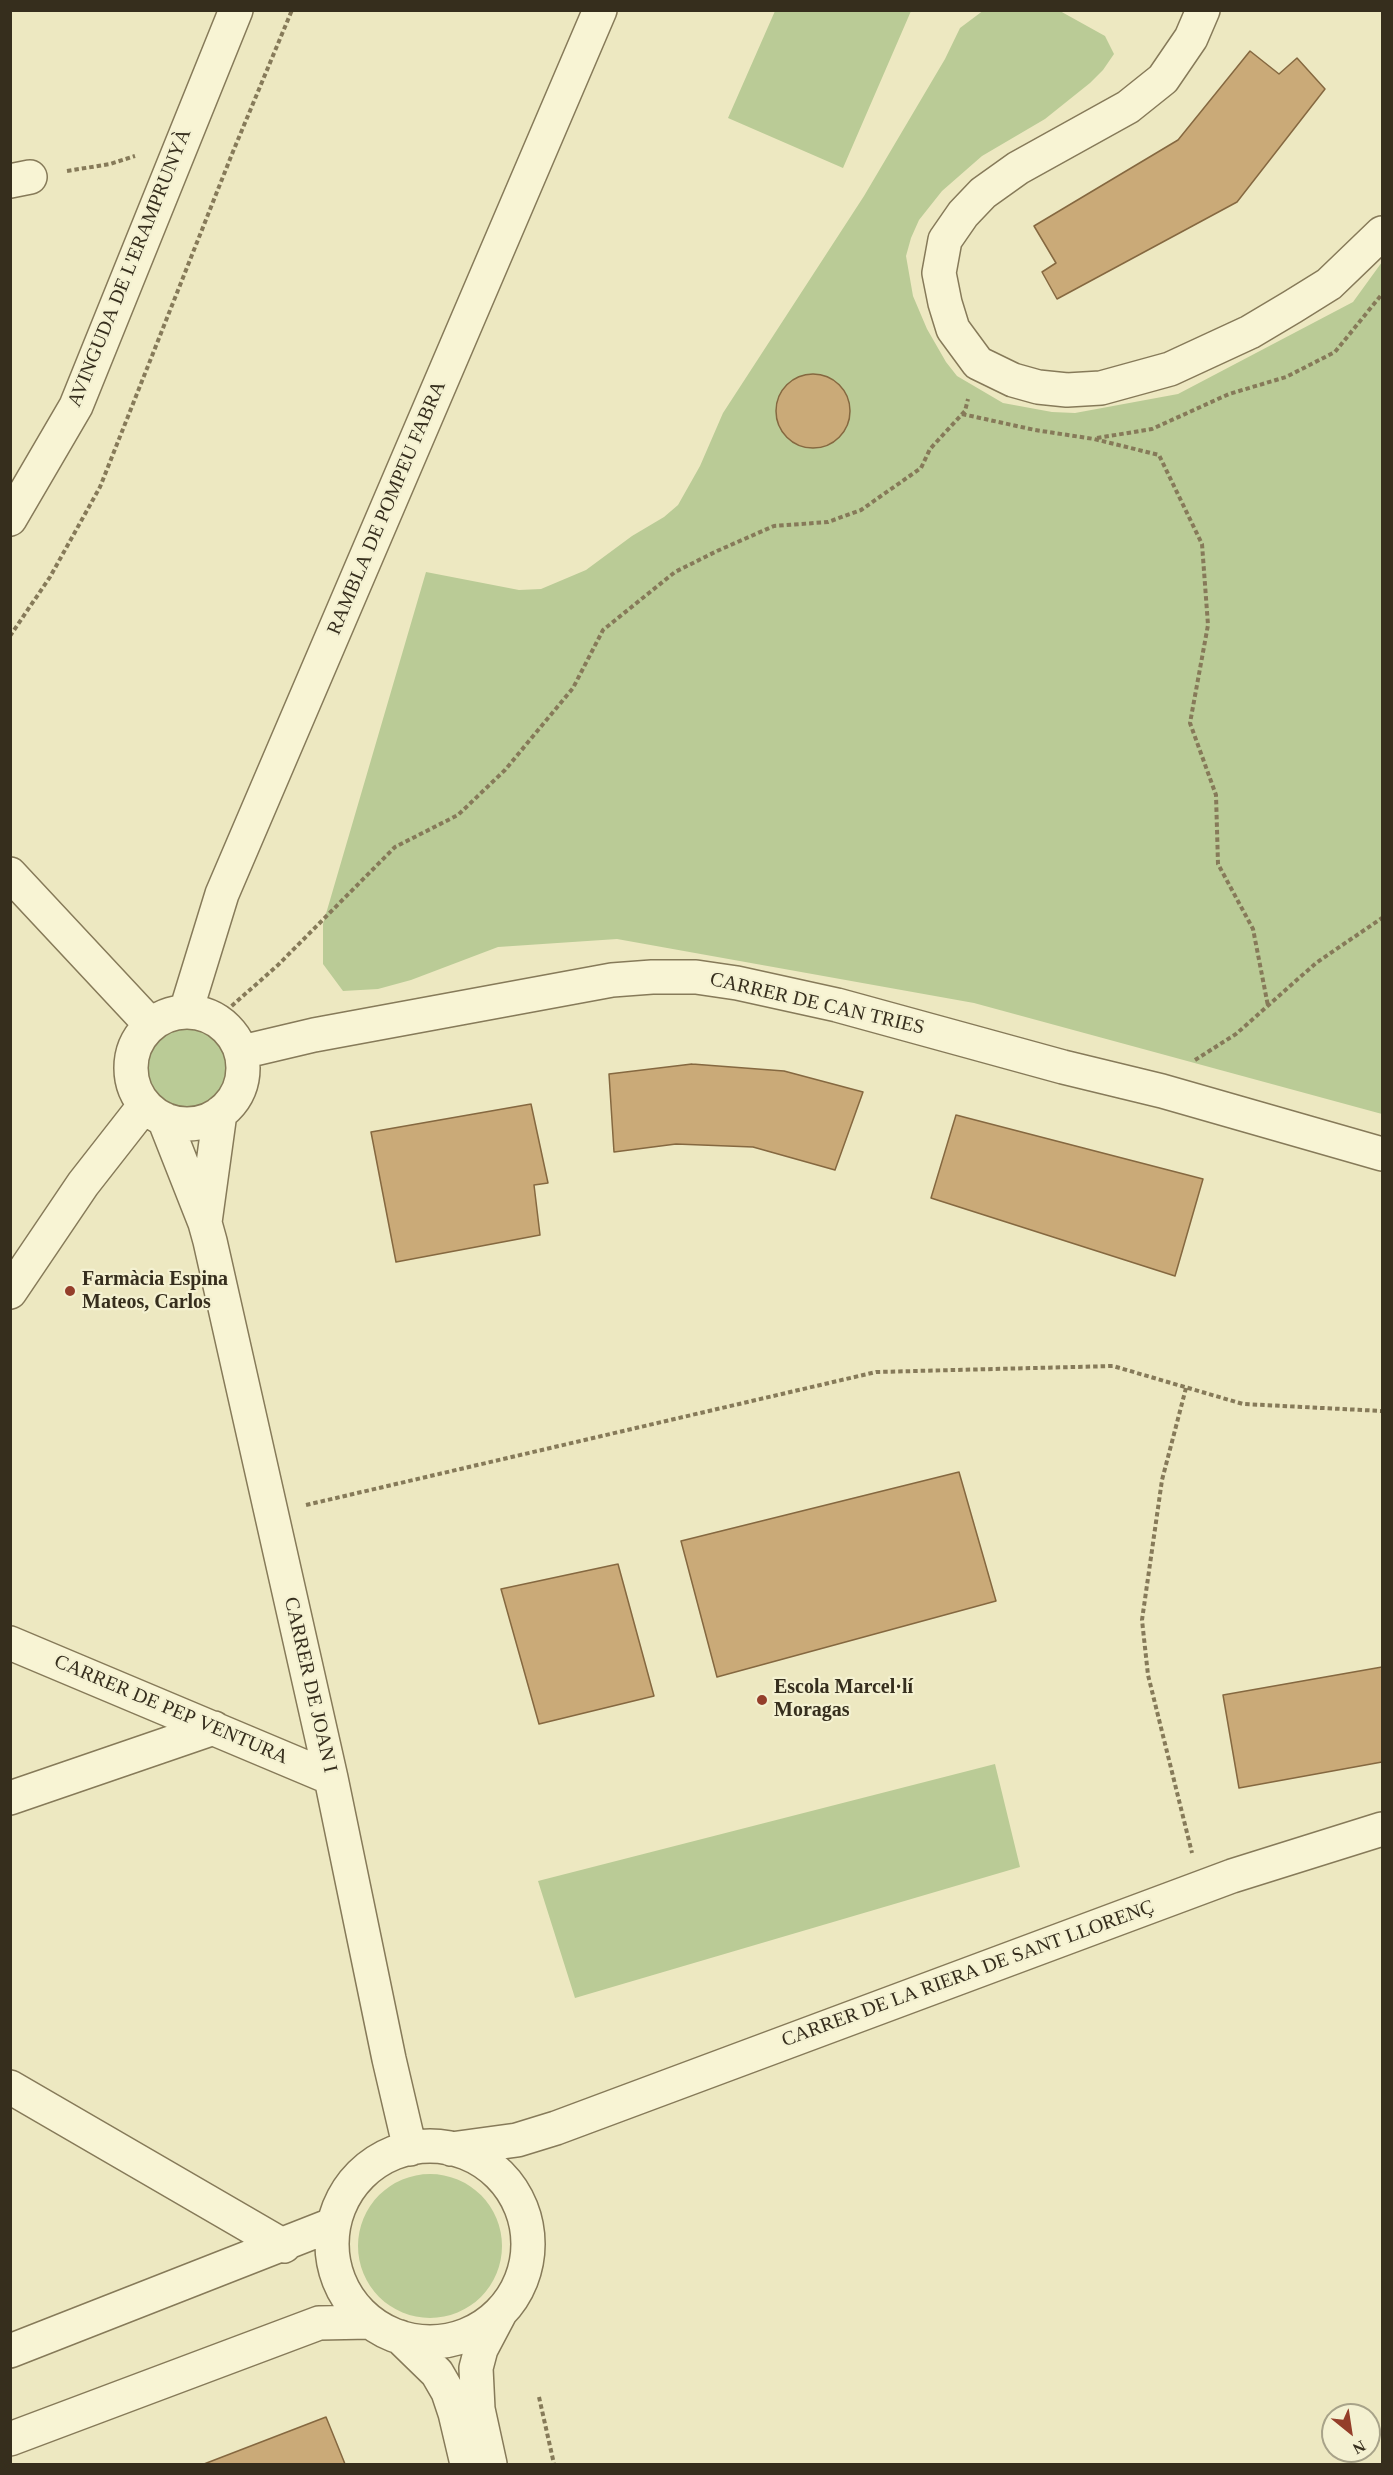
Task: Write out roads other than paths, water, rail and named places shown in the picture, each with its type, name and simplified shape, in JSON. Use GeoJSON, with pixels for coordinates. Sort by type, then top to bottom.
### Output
{"type":"FeatureCollection","features":[{"type":"Feature","properties":{"kind":"street","name":"AVINGUDA DE L'ERAMPRUNYÀ"},"geometry":{"type":"LineString","coordinates":[[10,519],[76,406],[236,10]]}},
{"type":"Feature","properties":{"kind":"street","name":"RAMBLA DE POMPEU FABRA"},"geometry":{"type":"LineString","coordinates":[[201,1015],[222,894],[600,10]]}},
{"type":"Feature","properties":{"kind":"street"},"geometry":{"type":"LineString","coordinates":[[1203,10],[1191,38],[1163,79],[1128,107],[1018,168],[983,193],[963,214],[945,240],[939,273],[945,303],[953,329],[978,363],[1013,380],[1038,387],[1067,390],[1101,388],[1170,369],[1250,332],[1329,284],[1383,233]]}},
{"type":"Feature","properties":{"kind":"street"},"geometry":{"type":"LineString","coordinates":[[10,873],[150,1024]]}},
{"type":"Feature","properties":{"kind":"street","name":"CARRER DE CAN TRIES"},"geometry":{"type":"LineString","coordinates":[[242,1052],[314,1035],[612,980],[696,977],[737,982],[837,1005],[1063,1067],[1162,1091],[1383,1154]]}},
{"type":"Feature","properties":{"kind":"street"},"geometry":{"type":"LineString","coordinates":[[171,1013],[201,1015],[230,1031],[242,1052],[243,1073],[237,1094],[220,1113],[199,1123],[180,1124],[154,1113],[133,1086],[130,1072],[134,1048],[150,1024],[171,1013]]}},
{"type":"Feature","properties":{"kind":"street"},"geometry":{"type":"LineString","coordinates":[[10,1292],[83,1184],[154,1113]]}},
{"type":"Feature","properties":{"kind":"street","name":"CARRER DE JOAN I"},"geometry":{"type":"LineString","coordinates":[[154,1113],[205,1223],[331,1778],[410,2149]]}},
{"type":"Feature","properties":{"kind":"street","name":"CARRER DE JOAN I"},"geometry":{"type":"LineString","coordinates":[[205,1223],[220,1113]]}},
{"type":"Feature","properties":{"kind":"street","name":"CARRER DE PEP VENTURA"},"geometry":{"type":"LineString","coordinates":[[10,1643],[331,1778]]}},
{"type":"Feature","properties":{"kind":"street"},"geometry":{"type":"LineString","coordinates":[[10,1798],[214,1728]]}},
{"type":"Feature","properties":{"kind":"street","name":"CARRER DE LA RIERA DE SANT LLORENÇ"},"geometry":{"type":"LineString","coordinates":[[334,2224],[345,2198],[361,2176],[384,2159],[410,2149],[451,2149],[518,2140],[1201,1888],[1383,1829]]}},
{"type":"Feature","properties":{"kind":"street"},"geometry":{"type":"LineString","coordinates":[[10,2087],[284,2246]]}},
{"type":"Feature","properties":{"kind":"street","name":"CARRER DE LA RIERA DE SANT LLORENÇ"},"geometry":{"type":"LineString","coordinates":[[518,2200],[520,2175],[527,2159],[556,2127]]}},
{"type":"Feature","properties":{"kind":"street","name":"CARRER DE LA RIERA DE SANT LLORENÇ"},"geometry":{"type":"LineString","coordinates":[[451,2149],[488,2165],[502,2178],[518,2200]]}},
{"type":"Feature","properties":{"kind":"street"},"geometry":{"type":"LineString","coordinates":[[490,2464],[478,2409],[476,2368],[481,2349],[521,2281],[528,2254],[526,2226],[518,2200]]}},
{"type":"Feature","properties":{"kind":"street"},"geometry":{"type":"LineString","coordinates":[[10,2351],[238,2261],[284,2246],[334,2224],[333,2254],[337,2274],[350,2300],[370,2322],[400,2337],[427,2342],[454,2339],[479,2329],[501,2312]]}},
{"type":"Feature","properties":{"kind":"street"},"geometry":{"type":"LineString","coordinates":[[10,2439],[319,2323],[370,2322]]}},
{"type":"Feature","properties":{"kind":"street"},"geometry":{"type":"LineString","coordinates":[[400,2337],[436,2373],[448,2392],[467,2464]]}},
{"type":"Feature","properties":{"kind":"place","name":"Farmàcia Espina Mateos, Carlos"},"geometry":{"type":"Point","coordinates":[70,1291]}},
{"type":"Feature","properties":{"kind":"place","name":"Escola Marcel·lí Moragas"},"geometry":{"type":"Point","coordinates":[762,1700]}}]}
